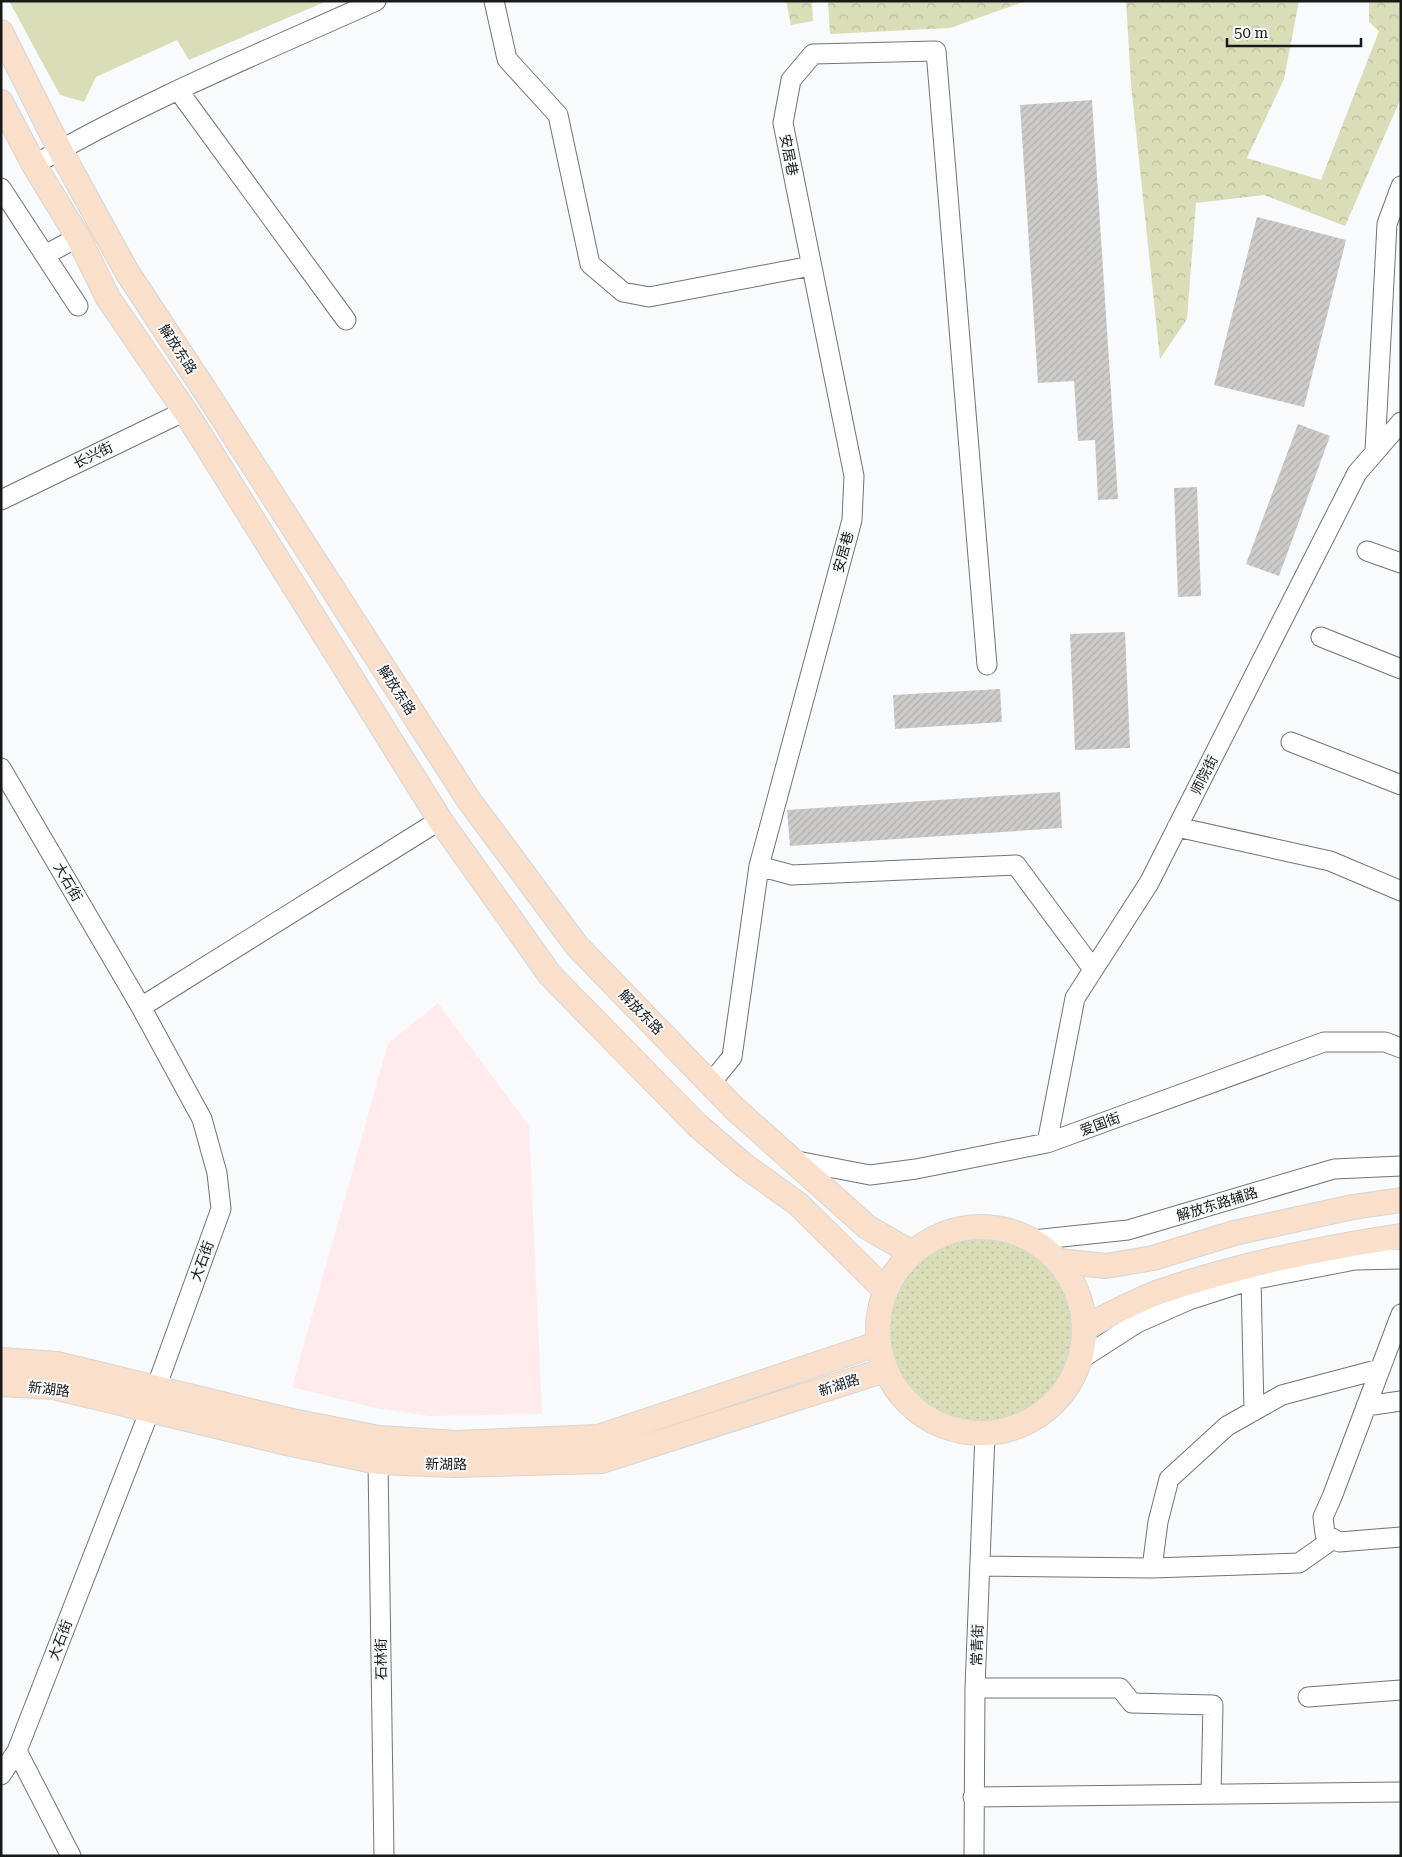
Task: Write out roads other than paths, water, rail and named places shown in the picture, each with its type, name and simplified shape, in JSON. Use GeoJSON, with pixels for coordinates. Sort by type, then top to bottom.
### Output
{"type":"FeatureCollection","features":[{"type":"Feature","properties":{"kind":"main road","name":"解放东路"},"geometry":{"type":"LineString","coordinates":[[1,32],[60,150],[127,272],[468,799],[578,946],[710,1084],[819,1186],[867,1227],[912,1252]]}},
{"type":"Feature","properties":{"kind":"main road","name":"解放东路"},"geometry":{"type":"LineString","coordinates":[[1,102],[34,165],[78,237],[108,298],[185,410],[440,820],[550,975],[697,1125],[745,1166],[798,1204],[885,1290]]}},
{"type":"Feature","properties":{"kind":"main road"},"geometry":{"type":"LineString","coordinates":[[1059,1261],[1106,1266],[1153,1258],[1234,1233],[1353,1207],[1401,1200]]}},
{"type":"Feature","properties":{"kind":"main road"},"geometry":{"type":"LineString","coordinates":[[970,1227],[1003,1229],[1033,1240],[1059,1261],[1071,1277],[1080,1295],[1086,1327],[1081,1359],[1068,1388],[1045,1412],[1017,1428],[985,1434],[954,1431],[925,1418],[901,1397],[885,1370],[878,1344],[877,1317],[885,1290],[896,1270],[912,1252],[939,1235],[970,1227]]}},
{"type":"Feature","properties":{"kind":"main road"},"geometry":{"type":"LineString","coordinates":[[1086,1327],[1160,1292],[1242,1268],[1359,1242],[1401,1236]]}},
{"type":"Feature","properties":{"kind":"main road","name":"新湖路"},"geometry":{"type":"LineString","coordinates":[[1,1360],[57,1364],[292,1421],[379,1438],[455,1443],[598,1437],[878,1344]]}},
{"type":"Feature","properties":{"kind":"main road","name":"新湖路"},"geometry":{"type":"LineString","coordinates":[[1,1384],[54,1387],[287,1443],[378,1462],[454,1465],[601,1461],[885,1370]]}},
{"type":"Feature","properties":{"kind":"street"},"geometry":{"type":"LineString","coordinates":[[34,165],[178,90],[376,1]]}},
{"type":"Feature","properties":{"kind":"street"},"geometry":{"type":"LineString","coordinates":[[494,1],[507,59],[558,115],[590,264],[623,292],[649,297],[812,266]]}},
{"type":"Feature","properties":{"kind":"street","name":"安居巷"},"geometry":{"type":"LineString","coordinates":[[710,1084],[732,1057],[759,866],[852,520],[854,476],[782,123],[791,80],[813,54],[936,51],[988,665]]}},
{"type":"Feature","properties":{"kind":"street"},"geometry":{"type":"LineString","coordinates":[[178,90],[346,320]]}},
{"type":"Feature","properties":{"kind":"street"},"geometry":{"type":"LineString","coordinates":[[1375,452],[1387,224],[1401,186]]}},
{"type":"Feature","properties":{"kind":"street"},"geometry":{"type":"LineString","coordinates":[[1,188],[78,306]]}},
{"type":"Feature","properties":{"kind":"street"},"geometry":{"type":"LineString","coordinates":[[45,255],[78,237]]}},
{"type":"Feature","properties":{"kind":"street","name":"长兴街"},"geometry":{"type":"LineString","coordinates":[[1,500],[185,410]]}},
{"type":"Feature","properties":{"kind":"street","name":"师院街"},"geometry":{"type":"LineString","coordinates":[[1047,1143],[1074,998],[1149,883],[1357,473],[1401,422]]}},
{"type":"Feature","properties":{"kind":"street"},"geometry":{"type":"LineString","coordinates":[[1367,550],[1401,563]]}},
{"type":"Feature","properties":{"kind":"street"},"geometry":{"type":"LineString","coordinates":[[1321,637],[1401,670]]}},
{"type":"Feature","properties":{"kind":"street"},"geometry":{"type":"LineString","coordinates":[[1290,742],[1401,785]]}},
{"type":"Feature","properties":{"kind":"street","name":"大石街"},"geometry":{"type":"LineString","coordinates":[[1,768],[140,1007],[202,1119],[217,1173],[220,1209],[156,1388],[150,1410],[17,1751],[1,1775]]}},
{"type":"Feature","properties":{"kind":"street"},"geometry":{"type":"LineString","coordinates":[[140,1007],[440,820]]}},
{"type":"Feature","properties":{"kind":"street"},"geometry":{"type":"LineString","coordinates":[[1178,827],[1330,861],[1401,891]]}},
{"type":"Feature","properties":{"kind":"street"},"geometry":{"type":"LineString","coordinates":[[759,866],[792,875],[1016,865],[1093,969]]}},
{"type":"Feature","properties":{"kind":"street","name":"爱国街"},"geometry":{"type":"LineString","coordinates":[[792,1160],[870,1175],[916,1169],[1047,1143],[1324,1042],[1385,1042],[1401,1048]]}},
{"type":"Feature","properties":{"kind":"street","name":"解放东路辅路"},"geometry":{"type":"LineString","coordinates":[[1033,1240],[1128,1230],[1334,1169],[1401,1166]]}},
{"type":"Feature","properties":{"kind":"street"},"geometry":{"type":"LineString","coordinates":[[1081,1359],[1137,1323],[1189,1300],[1251,1280],[1354,1260],[1401,1259]]}},
{"type":"Feature","properties":{"kind":"street"},"geometry":{"type":"LineString","coordinates":[[1251,1280],[1254,1410]]}},
{"type":"Feature","properties":{"kind":"street"},"geometry":{"type":"LineString","coordinates":[[1401,1314],[1323,1517],[1325,1534],[1339,1542],[1401,1537]]}},
{"type":"Feature","properties":{"kind":"street"},"geometry":{"type":"LineString","coordinates":[[1152,1568],[1158,1522],[1169,1479],[1227,1426],[1282,1395],[1380,1369]]}},
{"type":"Feature","properties":{"kind":"street"},"geometry":{"type":"LineString","coordinates":[[1366,1406],[1401,1401]]}},
{"type":"Feature","properties":{"kind":"street","name":"常青街"},"geometry":{"type":"LineString","coordinates":[[974,1856],[975,1688],[985,1434]]}},
{"type":"Feature","properties":{"kind":"street","name":"石林街"},"geometry":{"type":"LineString","coordinates":[[378,1462],[384,1856]]}},
{"type":"Feature","properties":{"kind":"street"},"geometry":{"type":"LineString","coordinates":[[980,1566],[1152,1568],[1299,1563],[1333,1539]]}},
{"type":"Feature","properties":{"kind":"street"},"geometry":{"type":"LineString","coordinates":[[975,1688],[1120,1688],[1132,1703],[1213,1704],[1211,1794]]}},
{"type":"Feature","properties":{"kind":"street"},"geometry":{"type":"LineString","coordinates":[[1308,1697],[1401,1690]]}},
{"type":"Feature","properties":{"kind":"street"},"geometry":{"type":"LineString","coordinates":[[17,1751],[71,1856]]}},
{"type":"Feature","properties":{"kind":"street"},"geometry":{"type":"LineString","coordinates":[[973,1797],[1401,1792]]}}]}
